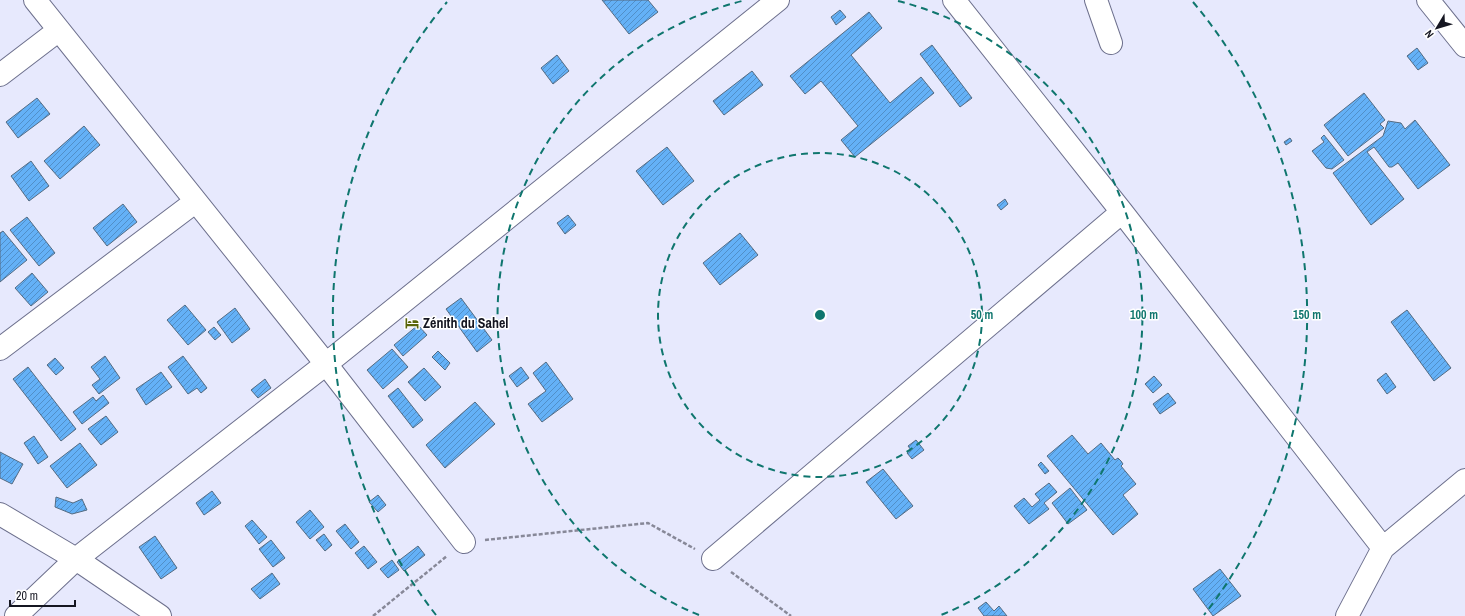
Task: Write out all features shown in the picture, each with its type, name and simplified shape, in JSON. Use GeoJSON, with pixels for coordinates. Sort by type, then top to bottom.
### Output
{"type":"FeatureCollection","features":[{"type":"Feature","properties":{"kind":"street"},"geometry":{"type":"LineString","coordinates":[[35,0],[326,364],[464,542]]}},
{"type":"Feature","properties":{"kind":"street"},"geometry":{"type":"LineString","coordinates":[[16,616],[76,559],[326,364],[778,0]]}},
{"type":"Feature","properties":{"kind":"street"},"geometry":{"type":"LineString","coordinates":[[954,0],[1122,212],[1383,548]]}},
{"type":"Feature","properties":{"kind":"street"},"geometry":{"type":"LineString","coordinates":[[1096,0],[1111,43]]}},
{"type":"Feature","properties":{"kind":"street"},"geometry":{"type":"LineString","coordinates":[[1428,0],[1465,46]]}},
{"type":"Feature","properties":{"kind":"street"},"geometry":{"type":"LineString","coordinates":[[0,75],[59,30]]}},
{"type":"Feature","properties":{"kind":"street"},"geometry":{"type":"LineString","coordinates":[[0,349],[195,202]]}},
{"type":"Feature","properties":{"kind":"street"},"geometry":{"type":"LineString","coordinates":[[713,559],[1122,212]]}},
{"type":"Feature","properties":{"kind":"street"},"geometry":{"type":"LineString","coordinates":[[1347,616],[1383,548],[1465,480]]}},
{"type":"Feature","properties":{"kind":"street"},"geometry":{"type":"LineString","coordinates":[[0,514],[76,559],[160,616]]}},
{"type":"Feature","properties":{"kind":"path"},"geometry":{"type":"LineString","coordinates":[[373,616],[464,542],[648,523],[713,559],[791,616]]}},
{"type":"Feature","properties":{"kind":"building"},"geometry":{"type":"Polygon","coordinates":[[[602,0],[648,0],[658,12],[629,34],[602,0]]]}},
{"type":"Feature","properties":{"kind":"building"},"geometry":{"type":"Polygon","coordinates":[[[840,10],[846,17],[836,25],[831,17],[840,10]]]}},
{"type":"Feature","properties":{"kind":"building"},"geometry":{"type":"Polygon","coordinates":[[[869,12],[882,28],[851,55],[890,103],[921,77],[934,93],[855,157],[841,140],[858,126],[821,81],[805,94],[790,76],[869,12]]]}},
{"type":"Feature","properties":{"kind":"building"},"geometry":{"type":"Polygon","coordinates":[[[932,45],[972,98],[960,107],[920,54],[932,45]]]}},
{"type":"Feature","properties":{"kind":"building"},"geometry":{"type":"Polygon","coordinates":[[[1417,48],[1428,63],[1418,70],[1407,56],[1417,48]]]}},
{"type":"Feature","properties":{"kind":"building"},"geometry":{"type":"Polygon","coordinates":[[[557,55],[569,71],[553,84],[541,68],[557,55]]]}},
{"type":"Feature","properties":{"kind":"building"},"geometry":{"type":"Polygon","coordinates":[[[752,71],[763,85],[724,115],[713,101],[752,71]]]}},
{"type":"Feature","properties":{"kind":"building"},"geometry":{"type":"Polygon","coordinates":[[[1364,93],[1385,120],[1380,124],[1384,128],[1348,156],[1324,125],[1364,93]]]}},
{"type":"Feature","properties":{"kind":"building"},"geometry":{"type":"Polygon","coordinates":[[[37,98],[50,114],[18,138],[6,122],[37,98]]]}},
{"type":"Feature","properties":{"kind":"building"},"geometry":{"type":"Polygon","coordinates":[[[1415,120],[1450,165],[1418,189],[1398,163],[1392,167],[1389,167],[1374,147],[1367,152],[1404,199],[1371,225],[1333,173],[1383,136],[1388,121],[1401,123],[1405,129],[1415,120]]]}},
{"type":"Feature","properties":{"kind":"building"},"geometry":{"type":"Polygon","coordinates":[[[84,126],[100,145],[60,179],[44,161],[84,126]]]}},
{"type":"Feature","properties":{"kind":"building"},"geometry":{"type":"Polygon","coordinates":[[[1324,135],[1344,160],[1332,169],[1326,168],[1312,151],[1324,142],[1321,138],[1324,135]]]}},
{"type":"Feature","properties":{"kind":"building"},"geometry":{"type":"Polygon","coordinates":[[[1290,138],[1292,141],[1286,145],[1284,142],[1290,138]]]}},
{"type":"Feature","properties":{"kind":"building"},"geometry":{"type":"Polygon","coordinates":[[[667,147],[694,181],[663,205],[636,171],[667,147]]]}},
{"type":"Feature","properties":{"kind":"building"},"geometry":{"type":"Polygon","coordinates":[[[31,161],[49,186],[29,201],[11,176],[31,161]]]}},
{"type":"Feature","properties":{"kind":"building"},"geometry":{"type":"Polygon","coordinates":[[[1005,199],[1008,204],[1001,210],[997,205],[1005,199]]]}},
{"type":"Feature","properties":{"kind":"building"},"geometry":{"type":"Polygon","coordinates":[[[123,204],[137,222],[107,246],[93,228],[123,204]]]}},
{"type":"Feature","properties":{"kind":"building"},"geometry":{"type":"Polygon","coordinates":[[[568,215],[576,225],[565,234],[557,223],[568,215]]]}},
{"type":"Feature","properties":{"kind":"building"},"geometry":{"type":"Polygon","coordinates":[[[27,217],[55,253],[39,266],[10,230],[27,217]]]}},
{"type":"Feature","properties":{"kind":"building"},"geometry":{"type":"Polygon","coordinates":[[[3,231],[27,260],[0,282],[0,233],[3,231]]]}},
{"type":"Feature","properties":{"kind":"building"},"geometry":{"type":"Polygon","coordinates":[[[740,233],[758,255],[720,285],[703,263],[740,233]]]}},
{"type":"Feature","properties":{"kind":"building"},"geometry":{"type":"Polygon","coordinates":[[[32,273],[48,292],[31,306],[15,288],[32,273]]]}},
{"type":"Feature","properties":{"kind":"building"},"geometry":{"type":"Polygon","coordinates":[[[461,298],[492,340],[477,352],[446,309],[461,298]]]}},
{"type":"Feature","properties":{"kind":"building"},"geometry":{"type":"Polygon","coordinates":[[[185,305],[206,330],[188,345],[167,320],[185,305]]]}},
{"type":"Feature","properties":{"kind":"building"},"geometry":{"type":"Polygon","coordinates":[[[235,308],[250,329],[232,343],[217,322],[235,308]]]}},
{"type":"Feature","properties":{"kind":"building"},"geometry":{"type":"Polygon","coordinates":[[[1407,310],[1451,368],[1434,381],[1391,322],[1407,310]]]}},
{"type":"Feature","properties":{"kind":"building"},"geometry":{"type":"Polygon","coordinates":[[[418,325],[427,335],[403,356],[394,345],[418,325]]]}},
{"type":"Feature","properties":{"kind":"building"},"geometry":{"type":"Polygon","coordinates":[[[214,327],[221,335],[215,340],[208,332],[214,327]]]}},
{"type":"Feature","properties":{"kind":"building"},"geometry":{"type":"Polygon","coordinates":[[[392,349],[408,367],[383,389],[367,370],[392,349]]]}},
{"type":"Feature","properties":{"kind":"building"},"geometry":{"type":"Polygon","coordinates":[[[438,351],[450,363],[445,370],[432,357],[438,351]]]}},
{"type":"Feature","properties":{"kind":"building"},"geometry":{"type":"Polygon","coordinates":[[[105,356],[120,378],[99,394],[92,385],[100,379],[91,367],[105,356]]]}},
{"type":"Feature","properties":{"kind":"building"},"geometry":{"type":"Polygon","coordinates":[[[183,356],[207,388],[201,393],[197,388],[188,394],[168,367],[183,356]]]}},
{"type":"Feature","properties":{"kind":"building"},"geometry":{"type":"Polygon","coordinates":[[[55,358],[64,368],[56,375],[47,365],[55,358]]]}},
{"type":"Feature","properties":{"kind":"building"},"geometry":{"type":"Polygon","coordinates":[[[546,362],[573,399],[542,422],[528,404],[546,391],[533,373],[546,362]]]}},
{"type":"Feature","properties":{"kind":"building"},"geometry":{"type":"Polygon","coordinates":[[[28,367],[76,429],[61,441],[13,379],[28,367]]]}},
{"type":"Feature","properties":{"kind":"building"},"geometry":{"type":"Polygon","coordinates":[[[521,367],[529,378],[517,387],[509,376],[521,367]]]}},
{"type":"Feature","properties":{"kind":"building"},"geometry":{"type":"Polygon","coordinates":[[[424,368],[441,387],[425,401],[408,382],[424,368]]]}},
{"type":"Feature","properties":{"kind":"building"},"geometry":{"type":"Polygon","coordinates":[[[161,372],[172,387],[146,405],[136,389],[161,372]]]}},
{"type":"Feature","properties":{"kind":"building"},"geometry":{"type":"Polygon","coordinates":[[[1386,373],[1396,387],[1387,394],[1377,380],[1386,373]]]}},
{"type":"Feature","properties":{"kind":"building"},"geometry":{"type":"Polygon","coordinates":[[[1154,376],[1162,385],[1153,393],[1145,384],[1154,376]]]}},
{"type":"Feature","properties":{"kind":"building"},"geometry":{"type":"Polygon","coordinates":[[[265,379],[271,388],[258,398],[251,390],[265,379]]]}},
{"type":"Feature","properties":{"kind":"building"},"geometry":{"type":"Polygon","coordinates":[[[398,388],[423,420],[413,428],[388,396],[398,388]]]}},
{"type":"Feature","properties":{"kind":"building"},"geometry":{"type":"Polygon","coordinates":[[[1168,393],[1176,403],[1160,414],[1153,404],[1168,393]]]}},
{"type":"Feature","properties":{"kind":"building"},"geometry":{"type":"Polygon","coordinates":[[[103,395],[109,403],[82,424],[73,412],[93,397],[96,401],[103,395]]]}},
{"type":"Feature","properties":{"kind":"building"},"geometry":{"type":"Polygon","coordinates":[[[475,402],[495,424],[445,468],[426,445],[475,402]]]}},
{"type":"Feature","properties":{"kind":"building"},"geometry":{"type":"Polygon","coordinates":[[[106,416],[118,432],[101,445],[88,429],[106,416]]]}},
{"type":"Feature","properties":{"kind":"building"},"geometry":{"type":"Polygon","coordinates":[[[1072,435],[1088,454],[1101,443],[1115,460],[1118,458],[1121,461],[1123,464],[1121,466],[1136,484],[1123,495],[1138,514],[1113,535],[1047,456],[1072,435]]]}},
{"type":"Feature","properties":{"kind":"building"},"geometry":{"type":"Polygon","coordinates":[[[34,436],[48,457],[38,464],[24,443],[34,436]]]}},
{"type":"Feature","properties":{"kind":"building"},"geometry":{"type":"Polygon","coordinates":[[[916,440],[924,450],[912,459],[907,453],[911,450],[908,446],[916,440]]]}},
{"type":"Feature","properties":{"kind":"building"},"geometry":{"type":"Polygon","coordinates":[[[80,443],[97,465],[67,488],[50,466],[80,443]]]}},
{"type":"Feature","properties":{"kind":"building"},"geometry":{"type":"Polygon","coordinates":[[[0,452],[23,464],[12,484],[0,478],[0,452]]]}},
{"type":"Feature","properties":{"kind":"building"},"geometry":{"type":"Polygon","coordinates":[[[1041,462],[1049,471],[1045,474],[1038,465],[1041,462]]]}},
{"type":"Feature","properties":{"kind":"building"},"geometry":{"type":"Polygon","coordinates":[[[883,469],[913,506],[896,519],[866,482],[883,469]]]}},
{"type":"Feature","properties":{"kind":"building"},"geometry":{"type":"Polygon","coordinates":[[[1049,483],[1057,492],[1044,503],[1049,509],[1029,524],[1014,506],[1024,498],[1032,507],[1040,500],[1035,494],[1049,483]]]}},
{"type":"Feature","properties":{"kind":"building"},"geometry":{"type":"Polygon","coordinates":[[[1070,488],[1087,510],[1068,524],[1052,503],[1070,488]]]}},
{"type":"Feature","properties":{"kind":"building"},"geometry":{"type":"Polygon","coordinates":[[[212,491],[221,503],[204,515],[196,503],[212,491]]]}},
{"type":"Feature","properties":{"kind":"building"},"geometry":{"type":"Polygon","coordinates":[[[378,495],[386,505],[378,512],[369,502],[378,495]]]}},
{"type":"Feature","properties":{"kind":"building"},"geometry":{"type":"Polygon","coordinates":[[[56,497],[73,503],[82,499],[87,510],[72,514],[55,507],[56,497]]]}},
{"type":"Feature","properties":{"kind":"building"},"geometry":{"type":"Polygon","coordinates":[[[310,510],[324,527],[310,539],[296,522],[310,510]]]}},
{"type":"Feature","properties":{"kind":"building"},"geometry":{"type":"Polygon","coordinates":[[[252,520],[267,537],[259,544],[245,526],[252,520]]]}},
{"type":"Feature","properties":{"kind":"building"},"geometry":{"type":"Polygon","coordinates":[[[345,524],[359,542],[351,549],[336,531],[345,524]]]}},
{"type":"Feature","properties":{"kind":"building"},"geometry":{"type":"Polygon","coordinates":[[[324,534],[332,545],[325,551],[316,540],[324,534]]]}},
{"type":"Feature","properties":{"kind":"building"},"geometry":{"type":"Polygon","coordinates":[[[155,536],[177,568],[161,579],[139,547],[155,536]]]}},
{"type":"Feature","properties":{"kind":"building"},"geometry":{"type":"Polygon","coordinates":[[[271,540],[285,558],[273,567],[259,549],[271,540]]]}},
{"type":"Feature","properties":{"kind":"building"},"geometry":{"type":"Polygon","coordinates":[[[364,546],[377,562],[368,569],[355,553],[364,546]]]}},
{"type":"Feature","properties":{"kind":"building"},"geometry":{"type":"Polygon","coordinates":[[[418,546],[425,555],[404,571],[397,562],[418,546]]]}},
{"type":"Feature","properties":{"kind":"building"},"geometry":{"type":"Polygon","coordinates":[[[392,560],[399,570],[388,578],[380,569],[392,560]]]}},
{"type":"Feature","properties":{"kind":"building"},"geometry":{"type":"Polygon","coordinates":[[[1220,569],[1241,596],[1213,616],[1193,589],[1220,569]]]}},
{"type":"Feature","properties":{"kind":"building"},"geometry":{"type":"Polygon","coordinates":[[[272,573],[280,584],[260,599],[251,589],[272,573]]]}},
{"type":"Feature","properties":{"kind":"building"},"geometry":{"type":"Polygon","coordinates":[[[986,602],[994,611],[999,606],[1007,616],[984,616],[978,608],[986,602]]]}},
{"type":"Feature","properties":{"kind":"place","name":"Zénith du Sahel"},"geometry":{"type":"Point","coordinates":[412,323]}}]}
